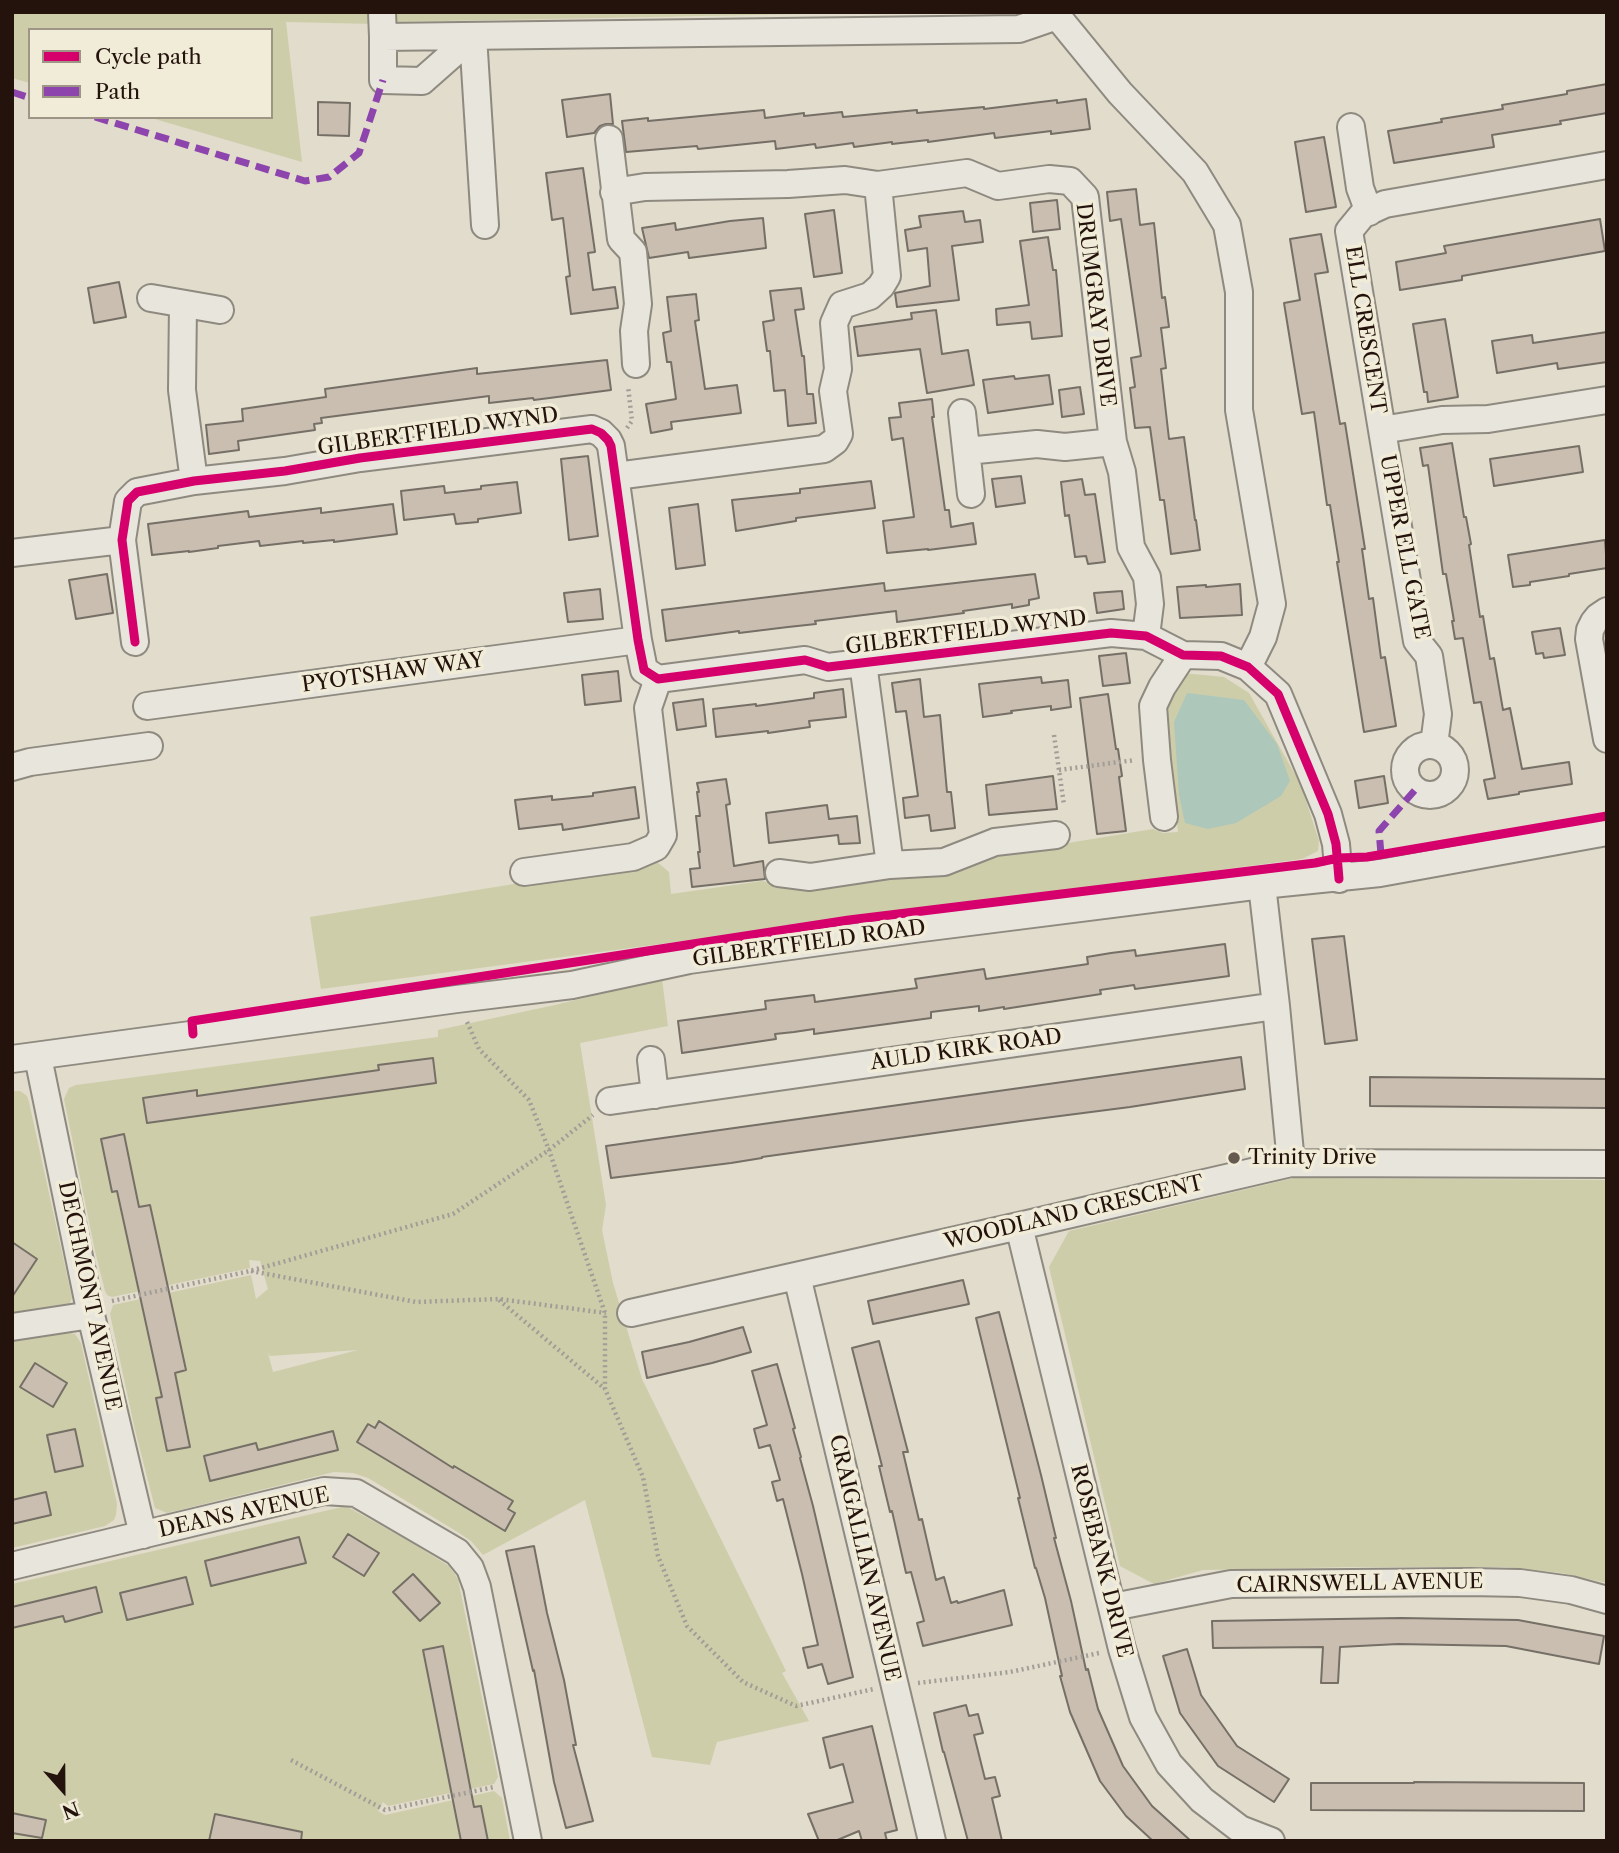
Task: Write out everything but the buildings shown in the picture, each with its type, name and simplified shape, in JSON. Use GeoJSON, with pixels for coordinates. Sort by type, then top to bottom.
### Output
{"type":"FeatureCollection","features":[{"type":"Feature","properties":{"kind":"street"},"geometry":{"type":"LineString","coordinates":[[473,36],[422,81],[383,80],[382,25],[473,36],[1019,29],[1056,14],[1120,93],[1195,172],[1227,225],[1239,292],[1239,410],[1272,604],[1263,638],[1248,667]]}},
{"type":"Feature","properties":{"kind":"street"},"geometry":{"type":"LineString","coordinates":[[473,36],[485,225]]}},
{"type":"Feature","properties":{"kind":"street"},"geometry":{"type":"LineString","coordinates":[[1351,127],[1360,188],[1369,212],[1385,204],[1607,165]]}},
{"type":"Feature","properties":{"kind":"street"},"geometry":{"type":"LineString","coordinates":[[609,139],[621,239],[633,252],[638,304],[634,331],[636,364]]}},
{"type":"Feature","properties":{"kind":"street","name":"DRUMGRAY DRIVE"},"geometry":{"type":"LineString","coordinates":[[614,192],[645,187],[845,180],[878,185],[967,173],[998,186],[1049,179],[1070,181],[1085,197],[1113,442],[1122,472],[1131,547],[1147,577],[1150,604],[1146,636]]}},
{"type":"Feature","properties":{"kind":"street"},"geometry":{"type":"LineString","coordinates":[[616,476],[824,449],[835,441],[839,434],[833,391],[838,369],[834,323],[842,305],[870,296],[881,286],[887,275],[878,185]]}},
{"type":"Feature","properties":{"kind":"street","name":"ELL CRESCENT"},"geometry":{"type":"LineString","coordinates":[[1369,212],[1363,214],[1349,232],[1381,430],[1442,420],[1488,419],[1607,400]]}},
{"type":"Feature","properties":{"kind":"street"},"geometry":{"type":"LineString","coordinates":[[151,298],[220,310]]}},
{"type":"Feature","properties":{"kind":"street"},"geometry":{"type":"LineString","coordinates":[[183,304],[182,390],[194,481]]}},
{"type":"Feature","properties":{"kind":"street"},"geometry":{"type":"LineString","coordinates":[[962,413],[971,494]]}},
{"type":"Feature","properties":{"kind":"street","name":"GILBERTFIELD WYND"},"geometry":{"type":"LineString","coordinates":[[135,642],[122,540],[128,500],[137,492],[194,481],[285,471],[360,458],[592,429],[601,433],[611,446],[638,640],[645,670],[658,679],[805,660],[828,667],[1111,633],[1146,636],[1183,655],[1220,656],[1248,667],[1278,694],[1328,814],[1336,844],[1339,878]]}},
{"type":"Feature","properties":{"kind":"street","name":"UPPER ELL GATE"},"geometry":{"type":"LineString","coordinates":[[1381,430],[1417,641],[1429,656],[1438,714],[1434,746]]}},
{"type":"Feature","properties":{"kind":"street"},"geometry":{"type":"LineString","coordinates":[[967,451],[1037,444],[1065,447],[1113,442]]}},
{"type":"Feature","properties":{"kind":"street"},"geometry":{"type":"LineString","coordinates":[[12,553],[122,540]]}},
{"type":"Feature","properties":{"kind":"street"},"geometry":{"type":"LineString","coordinates":[[1607,611],[1594,622],[1589,639],[1607,740]]}},
{"type":"Feature","properties":{"kind":"street","name":"PYOTSHAW WAY"},"geometry":{"type":"LineString","coordinates":[[147,706],[638,640]]}},
{"type":"Feature","properties":{"kind":"street"},"geometry":{"type":"LineString","coordinates":[[1164,817],[1153,706],[1183,655]]}},
{"type":"Feature","properties":{"kind":"street"},"geometry":{"type":"LineString","coordinates":[[863,663],[890,865]]}},
{"type":"Feature","properties":{"kind":"street"},"geometry":{"type":"LineString","coordinates":[[524,872],[633,857],[656,848],[663,835],[648,708],[658,679]]}},
{"type":"Feature","properties":{"kind":"street"},"geometry":{"type":"LineString","coordinates":[[12,767],[30,762],[149,746]]}},
{"type":"Feature","properties":{"kind":"street","name":"GILBERTFIELD ROAD"},"geometry":{"type":"LineString","coordinates":[[25,1058],[572,985],[689,960],[914,929],[1380,873],[1607,832]]}},
{"type":"Feature","properties":{"kind":"street"},"geometry":{"type":"LineString","coordinates":[[779,873],[810,877],[890,865],[944,862],[995,842],[1056,835]]}},
{"type":"Feature","properties":{"kind":"street"},"geometry":{"type":"LineString","coordinates":[[1262,886],[1291,1163]]}},
{"type":"Feature","properties":{"kind":"street","name":"AULD KIRK ROAD"},"geometry":{"type":"LineString","coordinates":[[610,1101],[1276,1006]]}},
{"type":"Feature","properties":{"kind":"street","name":"DECHMONT AVENUE"},"geometry":{"type":"LineString","coordinates":[[25,1058],[91,1315],[143,1535]]}},
{"type":"Feature","properties":{"kind":"street"},"geometry":{"type":"LineString","coordinates":[[651,1060],[655,1095]]}},
{"type":"Feature","properties":{"kind":"street","name":"WOODLAND CRESCENT"},"geometry":{"type":"LineString","coordinates":[[631,1313],[1291,1163],[1607,1164]]}},
{"type":"Feature","properties":{"kind":"street","name":"ROSEBANK DRIVE"},"geometry":{"type":"LineString","coordinates":[[1019,1226],[1122,1648],[1143,1717],[1169,1764],[1202,1800],[1240,1829],[1271,1841]]}},
{"type":"Feature","properties":{"kind":"street","name":"CRAIGALLIAN AVENUE"},"geometry":{"type":"LineString","coordinates":[[797,1276],[932,1841]]}},
{"type":"Feature","properties":{"kind":"street"},"geometry":{"type":"LineString","coordinates":[[12,1327],[91,1315]]}},
{"type":"Feature","properties":{"kind":"street","name":"DEANS AVENUE"},"geometry":{"type":"LineString","coordinates":[[12,1566],[324,1491],[356,1493],[457,1552],[470,1569],[477,1587],[528,1841]]}},
{"type":"Feature","properties":{"kind":"street","name":"CAIRNSWELL AVENUE"},"geometry":{"type":"LineString","coordinates":[[1113,1607],[1231,1584],[1520,1583],[1572,1590],[1607,1600]]}},
{"type":"Feature","properties":{"kind":"path"},"geometry":{"type":"LineString","coordinates":[[1055,735],[1064,805]]}},
{"type":"Feature","properties":{"kind":"path"},"geometry":{"type":"LineString","coordinates":[[1059,770],[1156,757]]}},
{"type":"Feature","properties":{"kind":"path"},"geometry":{"type":"LineString","coordinates":[[457,999],[479,1049],[529,1100],[549,1150],[605,1313],[605,1390],[643,1477],[658,1556],[687,1626],[743,1682],[796,1706],[895,1685],[1010,1672],[1122,1648]]}},
{"type":"Feature","properties":{"kind":"path"},"geometry":{"type":"LineString","coordinates":[[91,1315],[111,1302],[250,1271],[453,1214],[549,1150],[610,1101]]}},
{"type":"Feature","properties":{"kind":"path"},"geometry":{"type":"LineString","coordinates":[[250,1271],[416,1302],[499,1299],[605,1313],[631,1313]]}},
{"type":"Feature","properties":{"kind":"path"},"geometry":{"type":"LineString","coordinates":[[499,1299],[605,1390]]}},
{"type":"Feature","properties":{"kind":"path"},"geometry":{"type":"LineString","coordinates":[[291,1760],[385,1810],[516,1783]]}},
{"type":"Feature","properties":{"kind":"shaded area"},"geometry":{"type":"Polygon","coordinates":[[[12,12],[372,12],[373,24],[286,22],[302,162],[155,119],[273,119],[273,28],[28,28],[28,82],[12,78],[12,12]]]}},
{"type":"Feature","properties":{"kind":"shaded area"},"geometry":{"type":"Polygon","coordinates":[[[392,12],[907,12],[393,22],[392,12]]]}},
{"type":"Feature","properties":{"kind":"shaded area"},"geometry":{"type":"Polygon","coordinates":[[[1183,673],[1224,677],[1249,693],[1301,785],[1319,841],[1318,851],[1302,859],[321,989],[310,917],[656,861],[669,872],[671,894],[762,881],[773,883],[1153,829],[1163,833],[1178,832],[1163,703],[1183,673]]]}},
{"type":"Feature","properties":{"kind":"shaded area"},"geometry":{"type":"Polygon","coordinates":[[[1187,693],[1244,700],[1277,744],[1290,781],[1281,796],[1236,823],[1208,829],[1185,823],[1179,795],[1174,722],[1187,693]]]}},
{"type":"Feature","properties":{"kind":"shaded area"},"geometry":{"type":"Polygon","coordinates":[[[662,979],[668,1026],[580,1043],[606,1205],[602,1230],[613,1283],[642,1379],[786,1671],[782,1673],[809,1721],[717,1742],[710,1765],[652,1757],[585,1500],[483,1555],[471,1541],[456,1531],[368,1478],[353,1473],[334,1472],[167,1513],[155,1508],[110,1314],[113,1305],[251,1275],[256,1299],[268,1289],[260,1261],[249,1260],[250,1268],[112,1297],[107,1295],[95,1251],[64,1099],[69,1088],[76,1085],[438,1037],[438,1030],[662,979]],[[358,1350],[270,1356],[268,1353],[273,1372],[358,1350]]]}},
{"type":"Feature","properties":{"kind":"shaded area"},"geometry":{"type":"Polygon","coordinates":[[[12,1091],[20,1091],[27,1096],[29,1102],[72,1298],[69,1305],[12,1316],[12,1091]]]}},
{"type":"Feature","properties":{"kind":"shaded area"},"geometry":{"type":"Polygon","coordinates":[[[1294,1178],[1607,1180],[1607,1583],[1562,1573],[1505,1567],[1351,1567],[1203,1570],[1154,1584],[1120,1566],[1049,1267],[1069,1231],[1294,1178]]]}},
{"type":"Feature","properties":{"kind":"shaded area"},"geometry":{"type":"Polygon","coordinates":[[[65,1332],[75,1334],[81,1343],[117,1504],[116,1515],[114,1520],[105,1526],[12,1548],[12,1339],[65,1332]]]}},
{"type":"Feature","properties":{"kind":"shaded area"},"geometry":{"type":"Polygon","coordinates":[[[346,1506],[449,1566],[458,1579],[498,1777],[494,1784],[388,1806],[383,1802],[378,1811],[385,1815],[494,1791],[502,1798],[510,1841],[12,1841],[12,1584],[346,1506]]]}},
{"type":"Feature","properties":{"kind":"marked path"},"geometry":{"type":"LineString","coordinates":[[102,119],[305,181],[329,177],[359,153],[383,80]]}},
{"type":"Feature","properties":{"kind":"marked path"},"geometry":{"type":"LineString","coordinates":[[12,92],[28,97]]}},
{"type":"Feature","properties":{"kind":"marked path"},"geometry":{"type":"LineString","coordinates":[[1381,854],[1379,831],[1415,790]]}},
{"type":"Feature","properties":{"kind":"cycle path"},"geometry":{"type":"LineString","coordinates":[[135,642],[122,540],[128,501],[137,492],[194,481],[285,471],[360,458],[592,429],[601,433],[611,446],[644,670],[658,679],[805,660],[828,667],[1111,633],[1146,636],[1183,655],[1221,656],[1248,667],[1278,694],[1328,814],[1336,844],[1339,879]]}},
{"type":"Feature","properties":{"kind":"cycle path"},"geometry":{"type":"LineString","coordinates":[[193,1034],[192,1021],[849,920],[1338,858],[1367,857],[1607,816]]}},
{"type":"Feature","properties":{"kind":"place","name":"Trinity Drive"},"geometry":{"type":"Point","coordinates":[1234,1158]}}]}
